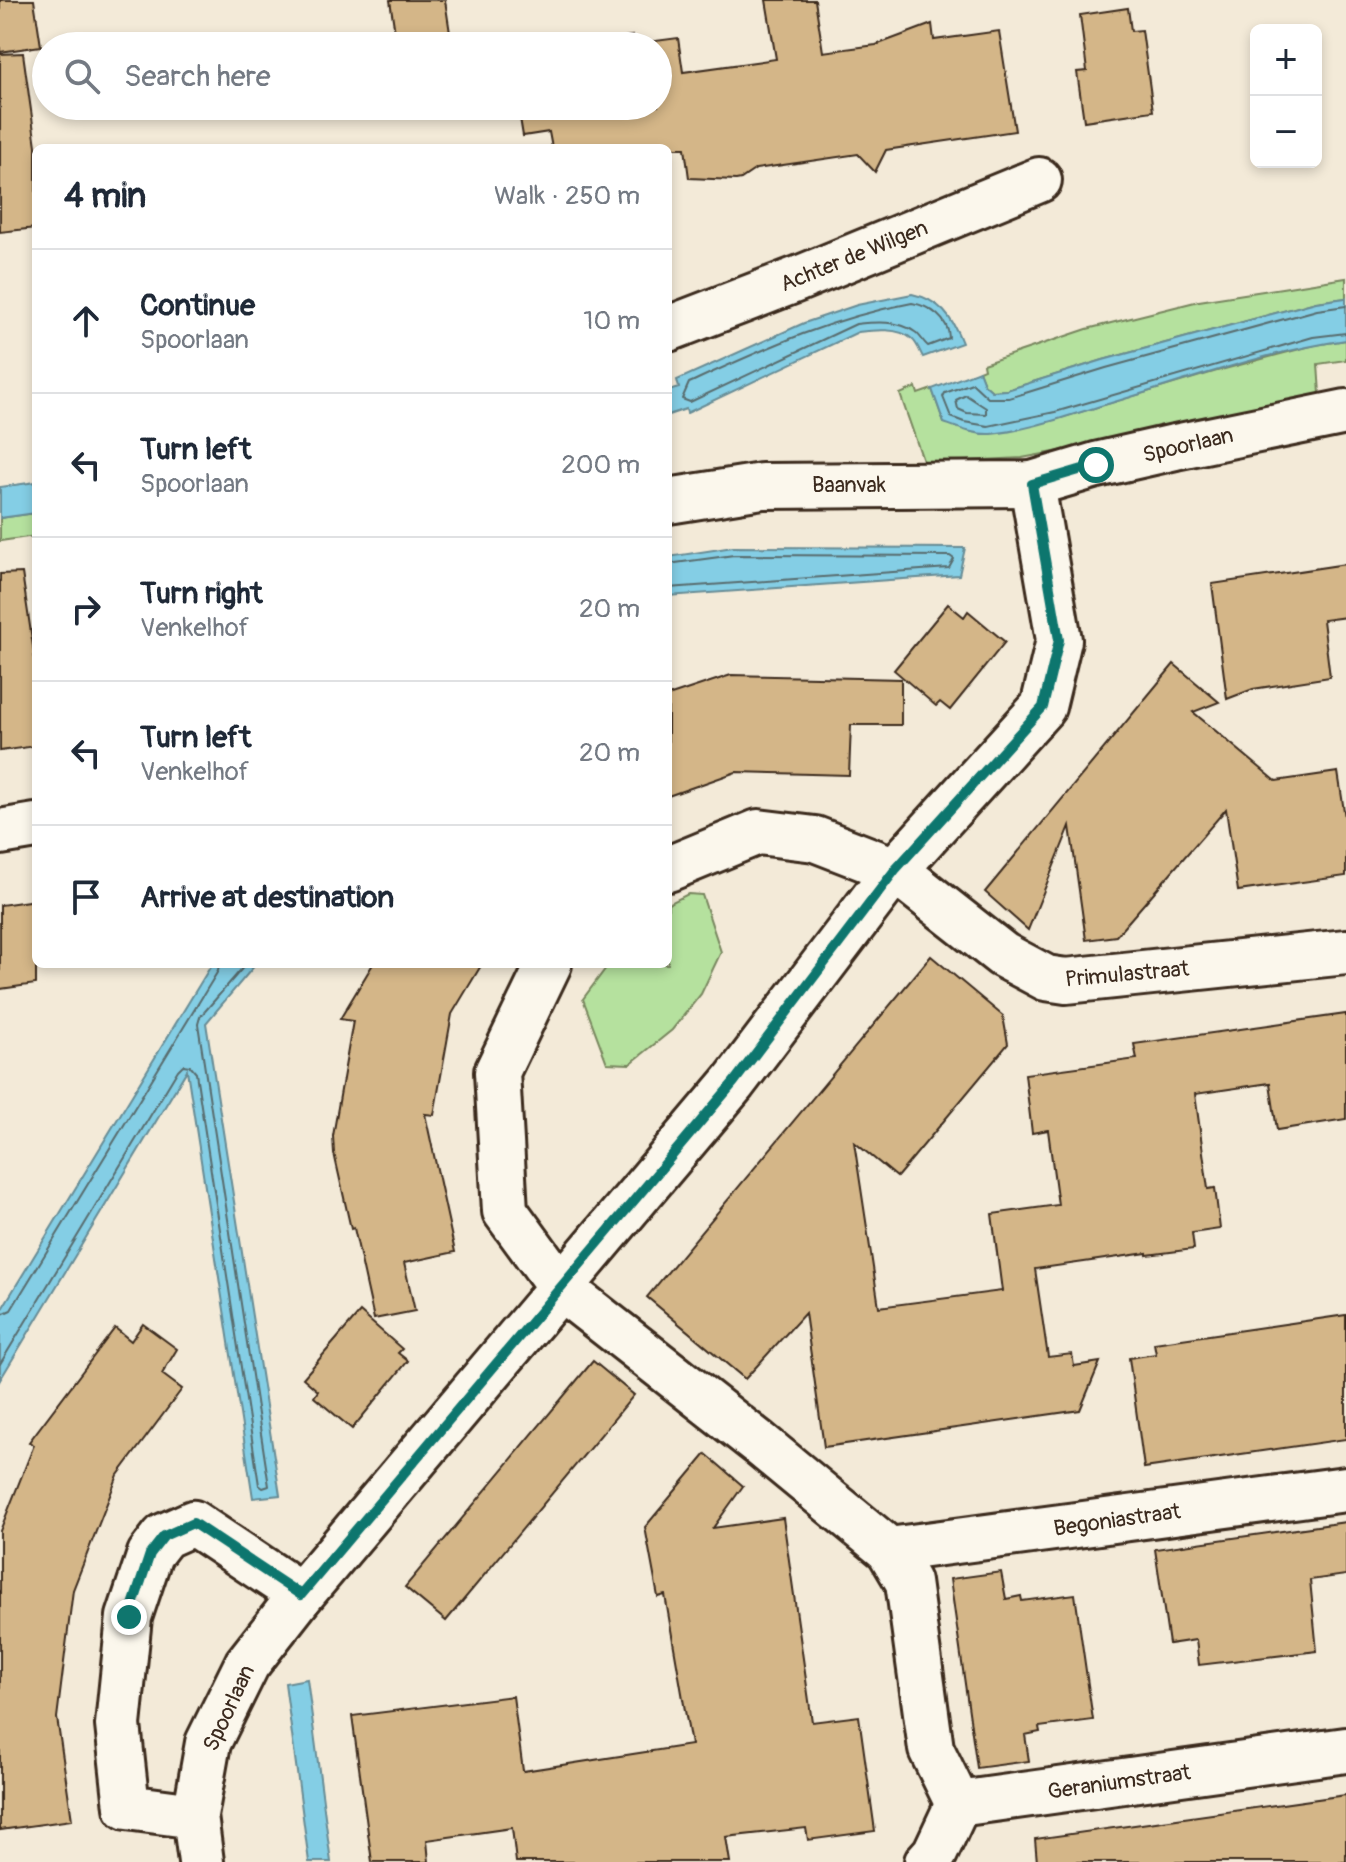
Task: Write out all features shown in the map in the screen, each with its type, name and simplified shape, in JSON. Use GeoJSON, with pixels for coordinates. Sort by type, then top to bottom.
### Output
{"type":"FeatureCollection","features":[{"type":"Feature","properties":{"kind":"street","name":"Achter de Wilgen"},"geometry":{"type":"LineString","coordinates":[[672,327],[1039,180]]}},
{"type":"Feature","properties":{"kind":"street","name":"Spoorlaan"},"geometry":{"type":"LineString","coordinates":[[201,1862],[195,1816],[208,1743],[247,1664],[301,1595],[734,1082],[895,870],[1043,707],[1059,640],[1032,484],[1096,465],[1346,412]]}},
{"type":"Feature","properties":{"kind":"street","name":"Baanvak"},"geometry":{"type":"LineString","coordinates":[[672,500],[762,486],[1032,484]]}},
{"type":"Feature","properties":{"kind":"street"},"geometry":{"type":"LineString","coordinates":[[0,832],[32,827]]}},
{"type":"Feature","properties":{"kind":"street","name":"Primulastraat"},"geometry":{"type":"LineString","coordinates":[[672,867],[758,832],[815,839],[895,870],[1003,955],[1046,978],[1066,981],[1346,952]]}},
{"type":"Feature","properties":{"kind":"street"},"geometry":{"type":"LineString","coordinates":[[547,968],[497,1072],[505,1211],[562,1289],[759,1443],[889,1550],[908,1582],[931,1749],[958,1804],[935,1853],[927,1862]]}},
{"type":"Feature","properties":{"kind":"street","name":"Begoniastraat"},"geometry":{"type":"LineString","coordinates":[[889,1550],[1346,1489]]}},
{"type":"Feature","properties":{"kind":"street"},"geometry":{"type":"LineString","coordinates":[[195,1816],[127,1807],[118,1725],[129,1617],[150,1554],[164,1536],[193,1523],[301,1595]]}},
{"type":"Feature","properties":{"kind":"street","name":"Geraniumstraat"},"geometry":{"type":"LineString","coordinates":[[958,1804],[1346,1750]]}},
{"type":"Feature","properties":{"kind":"green space"},"geometry":{"type":"Polygon","coordinates":[[[1346,278],[1346,298],[1316,302],[1103,360],[1007,390],[992,391],[984,384],[979,371],[984,369],[983,364],[1087,329],[1199,301],[1346,278]]]}},
{"type":"Feature","properties":{"kind":"green space"},"geometry":{"type":"Polygon","coordinates":[[[1346,340],[1346,360],[1318,364],[1320,394],[1022,458],[924,463],[900,394],[916,387],[918,394],[932,389],[944,423],[1057,419],[1217,371],[1346,340]]]}},
{"type":"Feature","properties":{"kind":"green space"},"geometry":{"type":"Polygon","coordinates":[[[32,514],[32,537],[0,541],[0,518],[32,514]]]}},
{"type":"Feature","properties":{"kind":"green space"},"geometry":{"type":"Polygon","coordinates":[[[688,894],[702,895],[721,952],[701,994],[672,1030],[630,1064],[607,1063],[583,999],[606,968],[672,968],[672,902],[688,894]]]}},
{"type":"Feature","properties":{"kind":"water"},"geometry":{"type":"Polygon","coordinates":[[[912,294],[922,297],[944,311],[962,343],[923,357],[907,335],[886,330],[858,332],[687,413],[686,409],[672,414],[672,390],[679,388],[677,380],[804,323],[857,305],[912,294]]]}},
{"type":"Feature","properties":{"kind":"water"},"geometry":{"type":"Polygon","coordinates":[[[1346,298],[1346,340],[1254,360],[1019,429],[985,434],[944,423],[932,389],[979,371],[984,384],[992,391],[1007,390],[1103,360],[1316,302],[1346,298]]]}},
{"type":"Feature","properties":{"kind":"water"},"geometry":{"type":"Polygon","coordinates":[[[32,483],[32,514],[0,518],[0,487],[32,483]]]}},
{"type":"Feature","properties":{"kind":"water"},"geometry":{"type":"Polygon","coordinates":[[[733,547],[965,548],[959,575],[672,596],[672,556],[733,547]]]}},
{"type":"Feature","properties":{"kind":"water"},"geometry":{"type":"Polygon","coordinates":[[[210,968],[253,968],[206,1023],[280,1495],[253,1498],[187,1070],[0,1380],[0,1312],[210,968]]]}},
{"type":"Feature","properties":{"kind":"water"},"geometry":{"type":"Polygon","coordinates":[[[307,1679],[331,1862],[309,1862],[285,1683],[307,1679]]]}},
{"type":"Feature","properties":{"kind":"building"},"geometry":{"type":"Polygon","coordinates":[[[0,0],[34,0],[39,32],[32,32],[32,47],[0,52],[0,0]]]}},
{"type":"Feature","properties":{"kind":"building"},"geometry":{"type":"Polygon","coordinates":[[[390,0],[445,0],[450,32],[395,32],[390,0]]]}},
{"type":"Feature","properties":{"kind":"building"},"geometry":{"type":"Polygon","coordinates":[[[766,0],[815,0],[823,52],[876,45],[932,24],[934,40],[999,31],[1015,131],[886,150],[875,172],[858,154],[756,169],[736,180],[689,178],[685,148],[672,148],[672,144],[551,144],[549,132],[523,136],[520,120],[672,120],[672,39],[678,38],[683,72],[776,59],[766,0]]]}},
{"type":"Feature","properties":{"kind":"building"},"geometry":{"type":"Polygon","coordinates":[[[1128,8],[1131,31],[1142,30],[1153,111],[1084,121],[1077,72],[1087,71],[1080,15],[1128,8]]]}},
{"type":"Feature","properties":{"kind":"building"},"geometry":{"type":"Polygon","coordinates":[[[23,53],[36,144],[32,144],[32,228],[0,232],[0,54],[23,53]]]}},
{"type":"Feature","properties":{"kind":"building"},"geometry":{"type":"Polygon","coordinates":[[[1346,564],[1346,617],[1323,620],[1330,677],[1253,689],[1227,699],[1212,584],[1346,564]]]}},
{"type":"Feature","properties":{"kind":"building"},"geometry":{"type":"Polygon","coordinates":[[[22,573],[32,639],[32,747],[0,751],[0,574],[22,573]]]}},
{"type":"Feature","properties":{"kind":"building"},"geometry":{"type":"Polygon","coordinates":[[[948,604],[964,617],[968,611],[1005,642],[950,710],[940,702],[936,706],[894,670],[948,604]]]}},
{"type":"Feature","properties":{"kind":"building"},"geometry":{"type":"Polygon","coordinates":[[[1174,664],[1219,702],[1193,712],[1276,781],[1338,772],[1346,824],[1346,876],[1238,891],[1226,809],[1116,936],[1086,940],[1070,826],[1028,930],[985,892],[1174,664]]]}},
{"type":"Feature","properties":{"kind":"building"},"geometry":{"type":"Polygon","coordinates":[[[731,675],[901,679],[901,725],[851,725],[849,775],[736,772],[672,795],[672,695],[731,675]]]}},
{"type":"Feature","properties":{"kind":"building"},"geometry":{"type":"Polygon","coordinates":[[[32,901],[32,968],[36,968],[36,984],[0,989],[0,905],[32,901]]]}},
{"type":"Feature","properties":{"kind":"building"},"geometry":{"type":"Polygon","coordinates":[[[931,956],[1003,1016],[1008,1044],[897,1177],[854,1142],[879,1307],[1002,1291],[992,1214],[1058,1205],[1048,1130],[1032,1133],[1025,1074],[1137,1059],[1134,1044],[1346,1014],[1346,1119],[1277,1130],[1270,1083],[1195,1094],[1208,1189],[1215,1188],[1220,1229],[1192,1233],[1194,1249],[1035,1269],[1048,1357],[1072,1354],[1074,1366],[1100,1362],[1080,1410],[824,1447],[805,1313],[745,1379],[647,1297],[931,956]]]}},
{"type":"Feature","properties":{"kind":"building"},"geometry":{"type":"Polygon","coordinates":[[[371,968],[480,968],[452,1014],[434,1115],[425,1114],[455,1252],[404,1263],[415,1311],[374,1319],[334,1153],[333,1136],[353,1021],[340,1019],[371,968]]]}},
{"type":"Feature","properties":{"kind":"building"},"geometry":{"type":"Polygon","coordinates":[[[360,1312],[402,1349],[398,1353],[408,1361],[352,1429],[314,1397],[318,1391],[303,1378],[360,1312]]]}},
{"type":"Feature","properties":{"kind":"building"},"geometry":{"type":"Polygon","coordinates":[[[1346,1315],[1346,1439],[1144,1468],[1129,1358],[1156,1354],[1154,1343],[1346,1315]]]}},
{"type":"Feature","properties":{"kind":"building"},"geometry":{"type":"Polygon","coordinates":[[[143,1324],[177,1349],[162,1374],[182,1389],[118,1475],[73,1590],[57,1718],[72,1820],[0,1830],[0,1531],[34,1445],[29,1442],[115,1328],[131,1341],[143,1324]]]}},
{"type":"Feature","properties":{"kind":"building"},"geometry":{"type":"Polygon","coordinates":[[[593,1361],[634,1395],[446,1621],[405,1587],[593,1361]]]}},
{"type":"Feature","properties":{"kind":"building"},"geometry":{"type":"Polygon","coordinates":[[[706,1454],[743,1486],[713,1528],[783,1518],[812,1722],[859,1716],[875,1831],[808,1840],[806,1828],[726,1837],[730,1862],[516,1862],[512,1828],[427,1840],[429,1862],[372,1862],[352,1716],[513,1696],[523,1771],[691,1745],[665,1595],[658,1597],[645,1527],[706,1454]]]}},
{"type":"Feature","properties":{"kind":"building"},"geometry":{"type":"Polygon","coordinates":[[[1346,1522],[1346,1575],[1310,1580],[1317,1651],[1199,1665],[1196,1640],[1169,1644],[1155,1549],[1346,1522]]]}},
{"type":"Feature","properties":{"kind":"building"},"geometry":{"type":"Polygon","coordinates":[[[1001,1572],[1006,1599],[1021,1596],[1022,1601],[1075,1594],[1093,1720],[1039,1727],[1040,1732],[1025,1735],[1029,1761],[977,1768],[950,1579],[1001,1572]]]}},
{"type":"Feature","properties":{"kind":"building"},"geometry":{"type":"Polygon","coordinates":[[[1346,1795],[1346,1862],[1037,1862],[1035,1839],[1346,1795]]]}},
{"type":"Feature","properties":{"kind":"route"},"geometry":{"type":"LineString","coordinates":[[129,1617],[150,1554],[164,1536],[193,1523],[301,1595],[562,1289],[734,1082],[895,870],[1043,707],[1059,640],[1032,484],[1096,465]]}}]}
